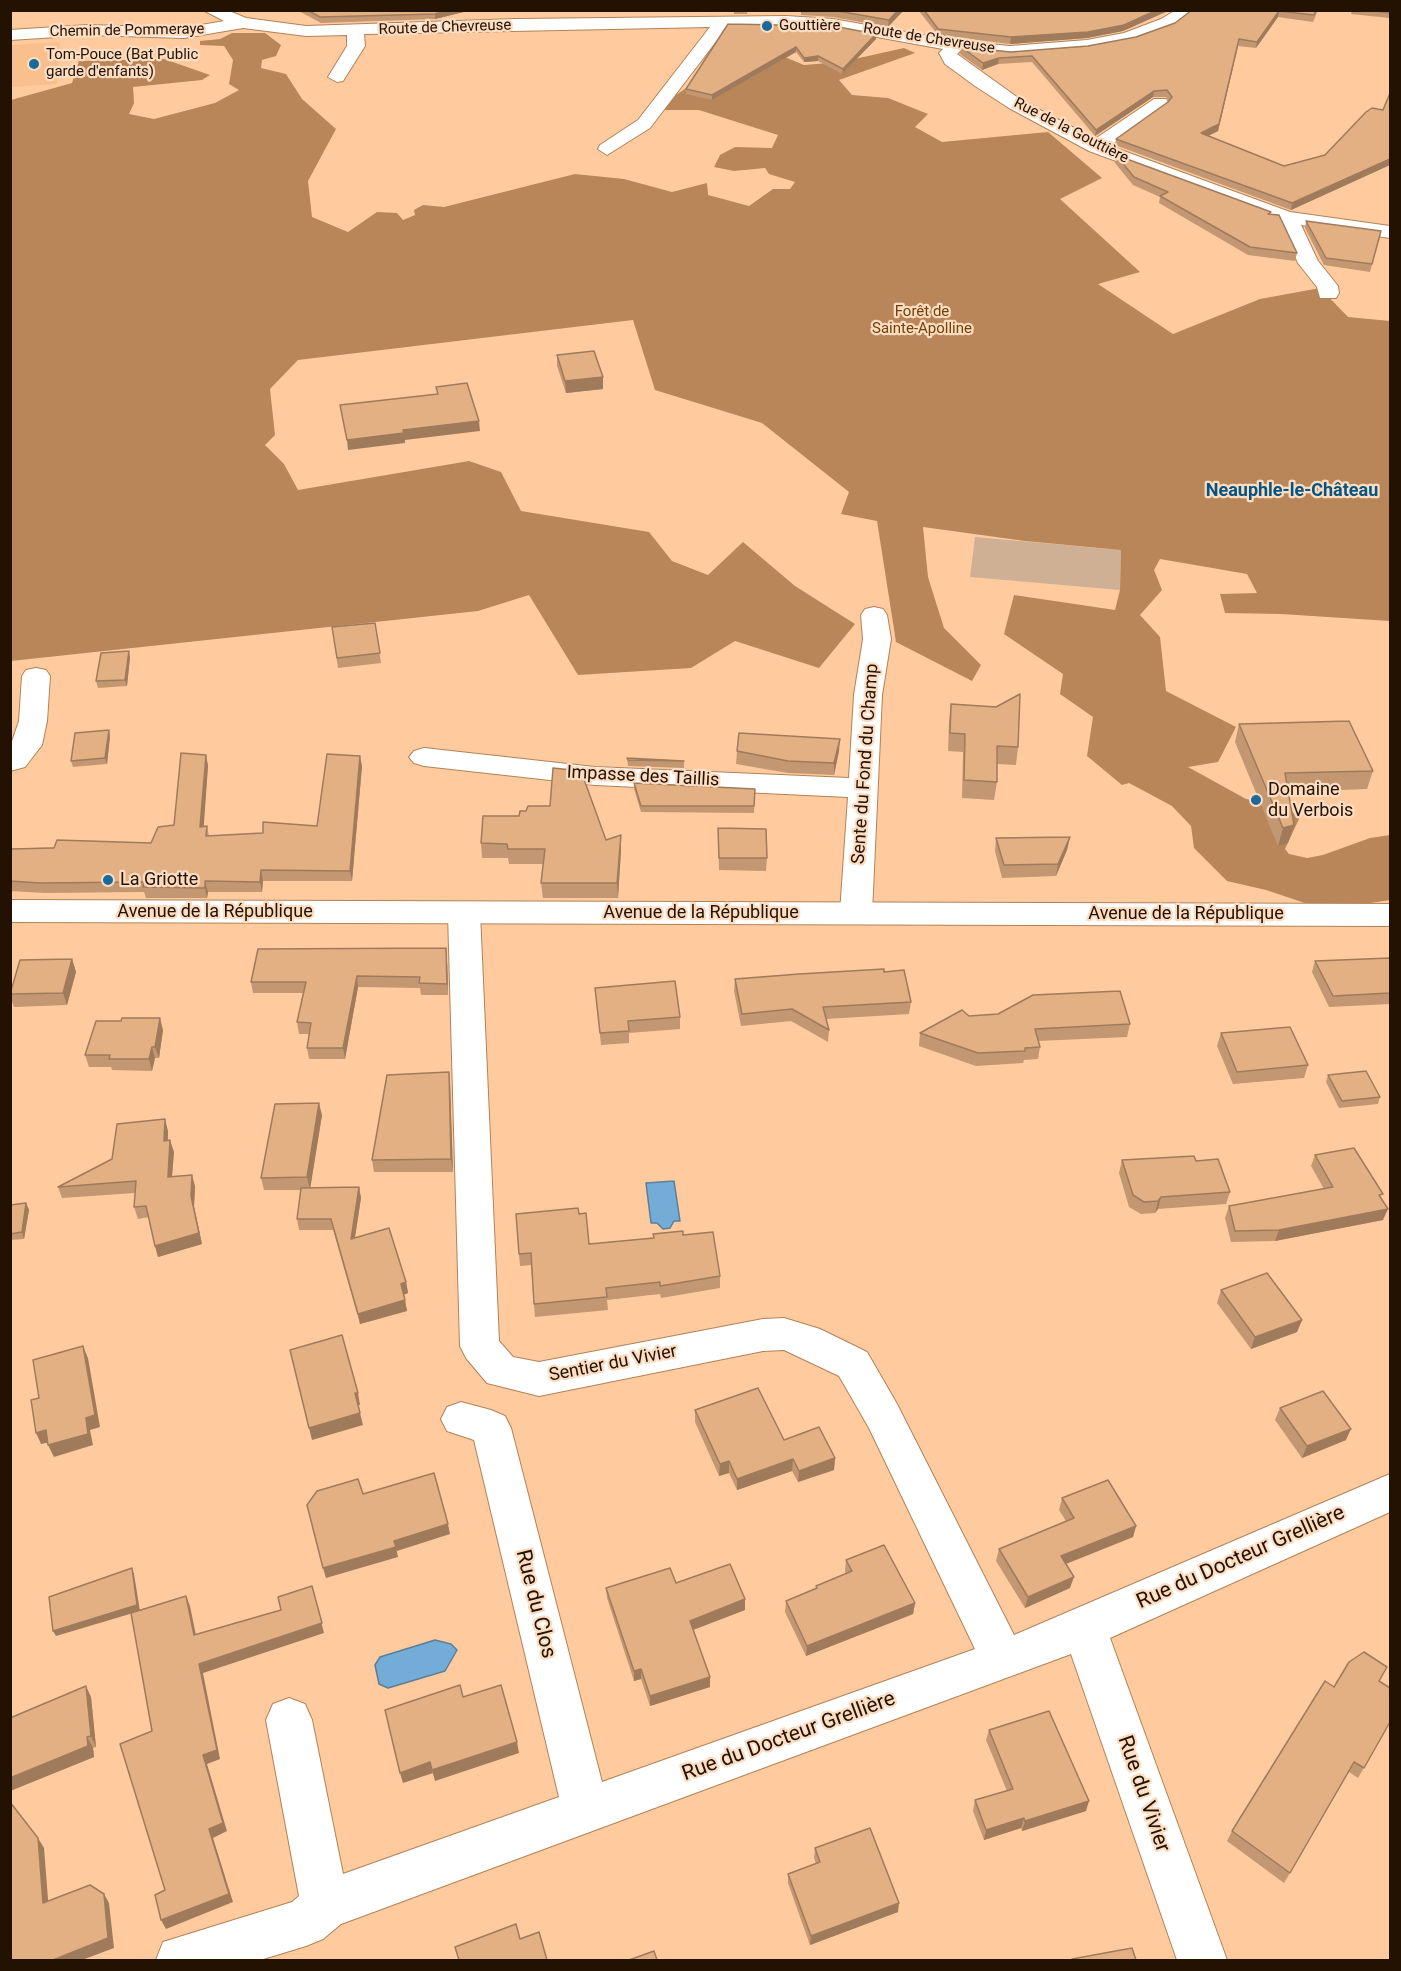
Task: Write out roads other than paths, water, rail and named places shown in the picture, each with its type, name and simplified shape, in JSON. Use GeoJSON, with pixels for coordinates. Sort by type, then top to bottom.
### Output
{"type":"FeatureCollection","features":[{"type":"Feature","properties":{"kind":"street"},"geometry":{"type":"LineString","coordinates":[[211,10],[238,22]]}},
{"type":"Feature","properties":{"kind":"street","name":"Route de Chevreuse"},"geometry":{"type":"LineString","coordinates":[[238,22],[306,32],[517,24],[786,21],[863,28],[956,46],[1010,51],[1087,45],[1128,37],[1167,23],[1188,10]]}},
{"type":"Feature","properties":{"kind":"street"},"geometry":{"type":"LineString","coordinates":[[863,28],[866,20],[887,16]]}},
{"type":"Feature","properties":{"kind":"street","name":"Chemin de Pommeraye"},"geometry":{"type":"LineString","coordinates":[[10,35],[88,30],[184,33],[238,22]]}},
{"type":"Feature","properties":{"kind":"street"},"geometry":{"type":"LineString","coordinates":[[607,149],[644,124],[722,22]]}},
{"type":"Feature","properties":{"kind":"street"},"geometry":{"type":"LineString","coordinates":[[336,77],[356,46],[355,31]]}},
{"type":"Feature","properties":{"kind":"street","name":"Rue de la Gouttière"},"geometry":{"type":"LineString","coordinates":[[956,46],[948,53],[951,60],[981,82],[1015,104],[1096,147],[1286,217],[1390,232]]}},
{"type":"Feature","properties":{"kind":"street"},"geometry":{"type":"LineString","coordinates":[[1096,147],[1160,103]]}},
{"type":"Feature","properties":{"kind":"street"},"geometry":{"type":"LineString","coordinates":[[1286,217],[1295,231],[1308,263],[1327,286],[1328,293]]}},
{"type":"Feature","properties":{"kind":"street","name":"Sente du Fond du Champ"},"geometry":{"type":"LineString","coordinates":[[856,913],[868,695],[877,639],[874,615]]}},
{"type":"Feature","properties":{"kind":"street"},"geometry":{"type":"LineString","coordinates":[[10,762],[15,761],[28,745],[33,721],[36,676]]}},
{"type":"Feature","properties":{"kind":"street","name":"Impasse des Taillis"},"geometry":{"type":"LineString","coordinates":[[424,757],[595,776],[862,788]]}},
{"type":"Feature","properties":{"kind":"street","name":"Avenue de la République"},"geometry":{"type":"LineString","coordinates":[[10,911],[1390,915]]}},
{"type":"Feature","properties":{"kind":"street","name":"Sentier du Vivier"},"geometry":{"type":"LineString","coordinates":[[464,913],[480,1346],[501,1371],[539,1379],[773,1334],[784,1334],[806,1341],[853,1364],[883,1416],[1003,1660]]}},
{"type":"Feature","properties":{"kind":"street","name":"Rue du Clos"},"geometry":{"type":"LineString","coordinates":[[461,1419],[491,1428],[586,1810]]}},
{"type":"Feature","properties":{"kind":"street","name":"Rue du Docteur Grellière"},"geometry":{"type":"LineString","coordinates":[[181,1960],[306,1922],[325,1905],[1003,1660],[1084,1628],[1390,1492]]}},
{"type":"Feature","properties":{"kind":"street","name":"Rue du Vivier"},"geometry":{"type":"LineString","coordinates":[[1084,1628],[1202,1960]]}},
{"type":"Feature","properties":{"kind":"street"},"geometry":{"type":"LineString","coordinates":[[289,1720],[325,1905]]}},
{"type":"Feature","properties":{"kind":"water"},"geometry":{"type":"Polygon","coordinates":[[[674,1181],[680,1221],[674,1221],[670,1228],[663,1229],[657,1223],[651,1223],[646,1183],[674,1181]]]}},
{"type":"Feature","properties":{"kind":"water"},"geometry":{"type":"Polygon","coordinates":[[[435,1640],[451,1644],[457,1650],[445,1671],[388,1688],[379,1684],[375,1665],[380,1657],[435,1640]]]}},
{"type":"Feature","properties":{"kind":"place","name":"Gouttière"},"geometry":{"type":"Point","coordinates":[767,26]}},
{"type":"Feature","properties":{"kind":"place","name":"Tom-Pouce (Bat Public garde d'enfants)"},"geometry":{"type":"Point","coordinates":[34,64]}},
{"type":"Feature","properties":{"kind":"place","name":"Domaine du Verbois"},"geometry":{"type":"Point","coordinates":[1256,800]}},
{"type":"Feature","properties":{"kind":"place","name":"La Griotte"},"geometry":{"type":"Point","coordinates":[108,880]}},
{"type":"Feature","properties":{"kind":"district","name":"Neauphle-le-Château"},"geometry":{"type":"Point","coordinates":[1292,491]}},
{"type":"Feature","properties":{"kind":"park label","name":"Forêt de Sainte-Apolline"},"geometry":{"type":"Point","coordinates":[922,320]}}]}
